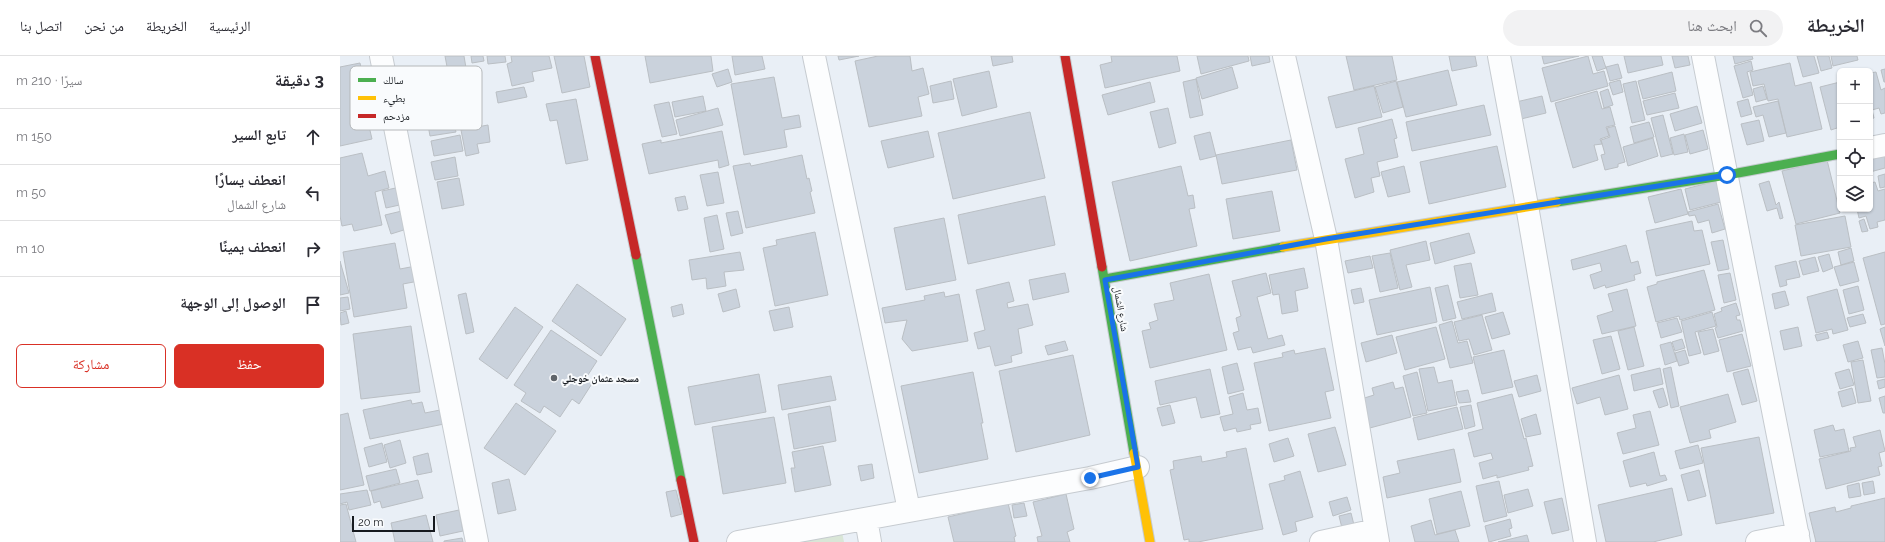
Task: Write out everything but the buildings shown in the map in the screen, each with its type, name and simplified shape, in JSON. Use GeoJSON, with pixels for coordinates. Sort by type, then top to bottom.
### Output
{"type":"FeatureCollection","features":[{"type":"Feature","properties":{"kind":"street"},"geometry":{"type":"LineString","coordinates":[[381,56],[383,66]]}},
{"type":"Feature","properties":{"kind":"street"},"geometry":{"type":"LineString","coordinates":[[595,56],[694,542]]}},
{"type":"Feature","properties":{"kind":"street"},"geometry":{"type":"LineString","coordinates":[[814,56],[909,510]]}},
{"type":"Feature","properties":{"kind":"street","name":"شارع الشمال"},"geometry":{"type":"LineString","coordinates":[[1065,56],[1150,542]]}},
{"type":"Feature","properties":{"kind":"street"},"geometry":{"type":"LineString","coordinates":[[1284,56],[1326,239],[1378,536],[1321,542]]}},
{"type":"Feature","properties":{"kind":"street"},"geometry":{"type":"LineString","coordinates":[[1499,56],[1527,206],[1585,542]]}},
{"type":"Feature","properties":{"kind":"street"},"geometry":{"type":"LineString","coordinates":[[1703,56],[1799,538],[1757,542]]}},
{"type":"Feature","properties":{"kind":"street"},"geometry":{"type":"LineString","coordinates":[[396,130],[477,542]]}},
{"type":"Feature","properties":{"kind":"street"},"geometry":{"type":"LineString","coordinates":[[1873,147],[1885,145]]}},
{"type":"Feature","properties":{"kind":"street"},"geometry":{"type":"LineString","coordinates":[[1105,280],[1326,239],[1727,175],[1837,155]]}},
{"type":"Feature","properties":{"kind":"street"},"geometry":{"type":"LineString","coordinates":[[738,542],[1090,478],[1138,467]]}},
{"type":"Feature","properties":{"kind":"street"},"geometry":{"type":"LineString","coordinates":[[866,519],[870,542]]}},
{"type":"Feature","properties":{"kind":"green space"},"geometry":{"type":"Polygon","coordinates":[[[842,532],[844,542],[787,542],[842,532]]]}},
{"type":"Feature","properties":{"kind":"traffic: fast"},"geometry":{"type":"LineString","coordinates":[[1557,202],[1727,175],[1837,155]]}},
{"type":"Feature","properties":{"kind":"traffic: fast"},"geometry":{"type":"LineString","coordinates":[[1105,279],[1283,247]]}},
{"type":"Feature","properties":{"kind":"traffic: fast"},"geometry":{"type":"LineString","coordinates":[[636,255],[681,480]]}},
{"type":"Feature","properties":{"kind":"traffic: fast"},"geometry":{"type":"LineString","coordinates":[[1102,267],[1134,453]]}},
{"type":"Feature","properties":{"kind":"traffic: slow"},"geometry":{"type":"LineString","coordinates":[[1283,247],[1557,202]]}},
{"type":"Feature","properties":{"kind":"traffic: slow"},"geometry":{"type":"LineString","coordinates":[[1134,453],[1150,542]]}},
{"type":"Feature","properties":{"kind":"traffic: jam"},"geometry":{"type":"LineString","coordinates":[[595,56],[636,255]]}},
{"type":"Feature","properties":{"kind":"traffic: jam"},"geometry":{"type":"LineString","coordinates":[[1065,56],[1102,267]]}},
{"type":"Feature","properties":{"kind":"traffic: jam"},"geometry":{"type":"LineString","coordinates":[[681,480],[694,542]]}},
{"type":"Feature","properties":{"kind":"place","name":"مسجد عثمان خوجلي"},"geometry":{"type":"Point","coordinates":[554,378]}},
{"type":"Feature","properties":{"kind":"route"},"geometry":{"type":"LineString","coordinates":[[1090,478],[1138,467],[1105,280],[1326,239],[1727,175]]}}]}
